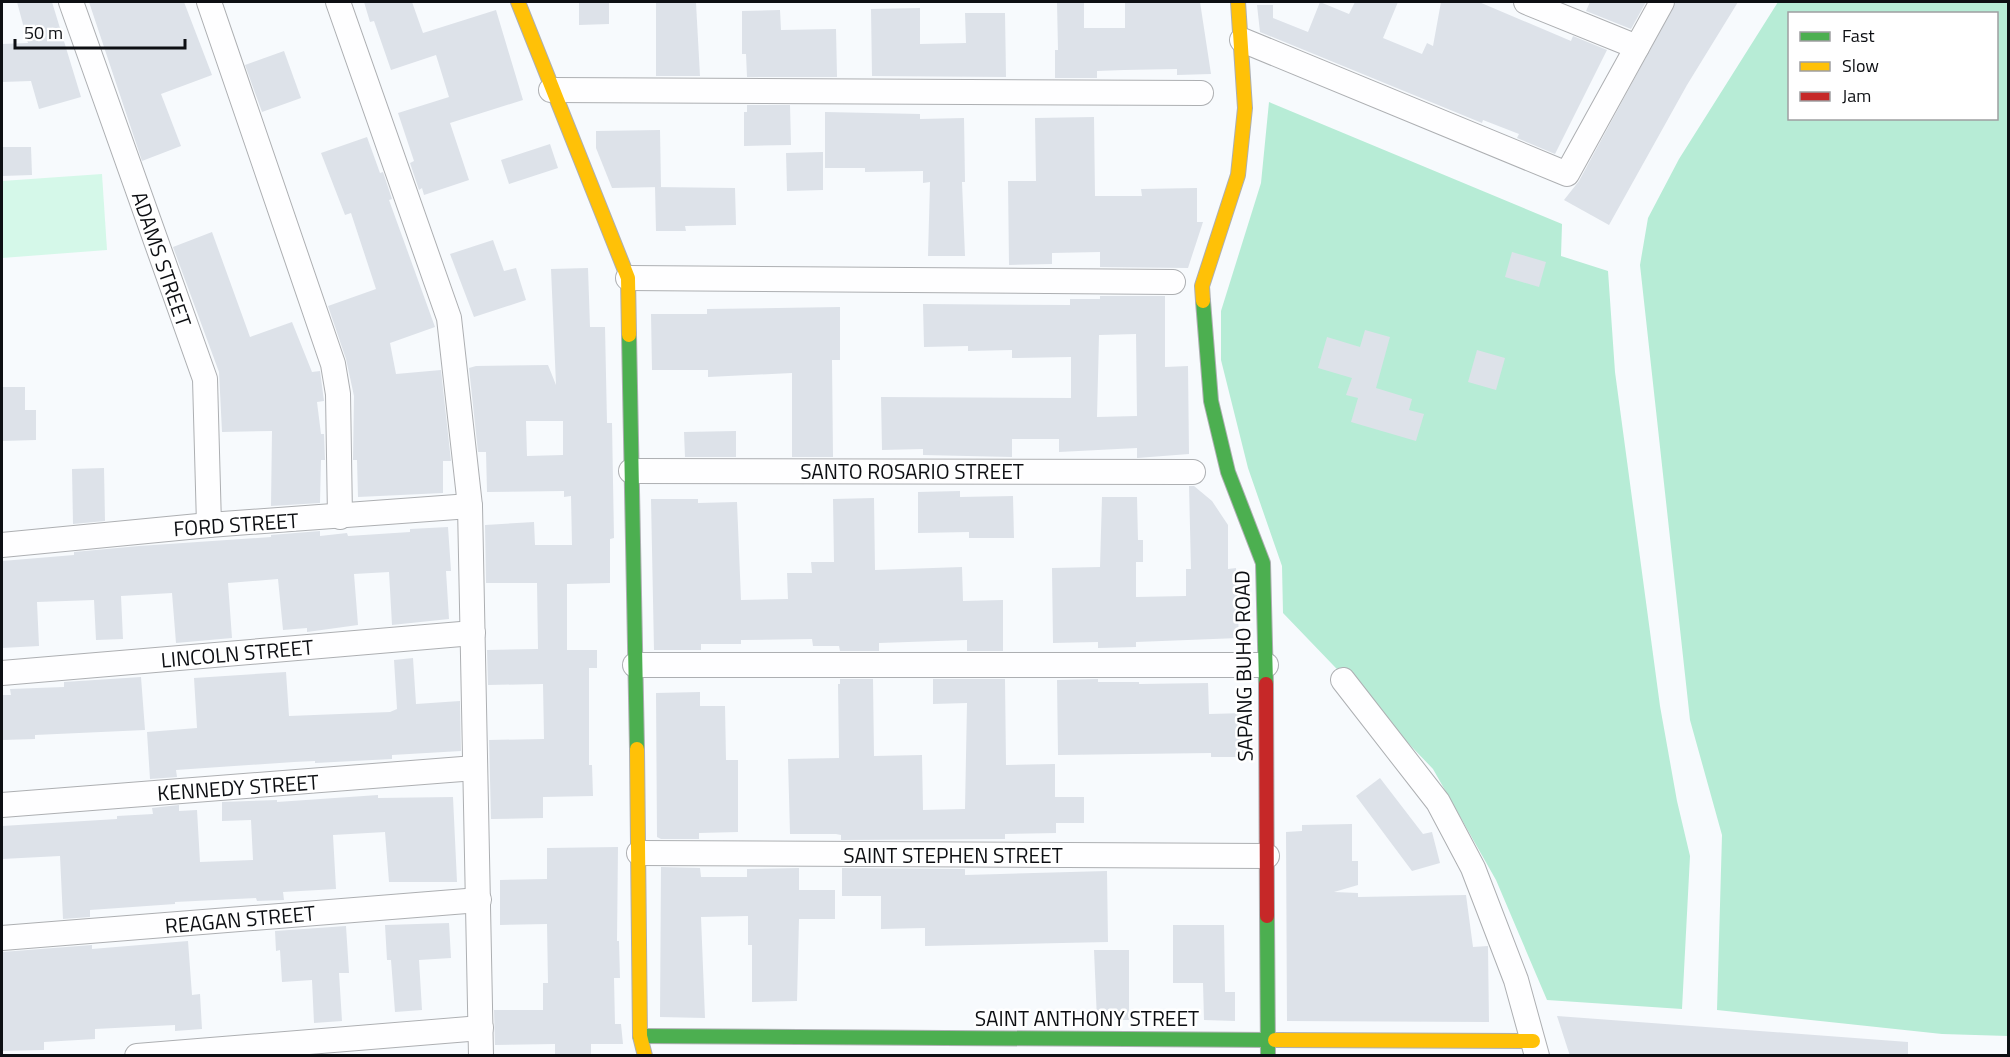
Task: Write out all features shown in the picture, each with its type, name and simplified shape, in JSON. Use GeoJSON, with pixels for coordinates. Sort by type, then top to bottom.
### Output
{"type":"FeatureCollection","features":[{"type":"Feature","properties":{"kind":"street","name":"ADAMS STREET"},"geometry":{"type":"LineString","coordinates":[[71,2],[205,380],[209,525]]}},
{"type":"Feature","properties":{"kind":"street"},"geometry":{"type":"LineString","coordinates":[[209,2],[333,364],[338,394],[340,517]]}},
{"type":"Feature","properties":{"kind":"street"},"geometry":{"type":"LineString","coordinates":[[338,2],[449,318],[470,506],[481,1056]]}},
{"type":"Feature","properties":{"kind":"street"},"geometry":{"type":"LineString","coordinates":[[518,2],[551,90],[628,278],[639,853],[640,1036],[645,1056]]}},
{"type":"Feature","properties":{"kind":"street","name":"SAPANG BUHO ROAD"},"geometry":{"type":"LineString","coordinates":[[1238,2],[1245,108],[1238,176],[1202,286],[1204,341],[1211,401],[1228,472],[1263,563],[1269,1056]]}},
{"type":"Feature","properties":{"kind":"street"},"geometry":{"type":"LineString","coordinates":[[1526,2],[1637,47]]}},
{"type":"Feature","properties":{"kind":"street"},"geometry":{"type":"LineString","coordinates":[[1242,40],[1567,174],[1662,2]]}},
{"type":"Feature","properties":{"kind":"street"},"geometry":{"type":"LineString","coordinates":[[551,90],[1201,93]]}},
{"type":"Feature","properties":{"kind":"street"},"geometry":{"type":"LineString","coordinates":[[628,278],[1173,282]]}},
{"type":"Feature","properties":{"kind":"street","name":"SANTO ROSARIO STREET"},"geometry":{"type":"LineString","coordinates":[[631,471],[1193,472]]}},
{"type":"Feature","properties":{"kind":"street","name":"FORD STREET"},"geometry":{"type":"LineString","coordinates":[[2,545],[209,525],[470,506]]}},
{"type":"Feature","properties":{"kind":"street","name":"LINCOLN STREET"},"geometry":{"type":"LineString","coordinates":[[2,673],[472,633]]}},
{"type":"Feature","properties":{"kind":"street"},"geometry":{"type":"LineString","coordinates":[[635,665],[1266,665]]}},
{"type":"Feature","properties":{"kind":"street"},"geometry":{"type":"LineString","coordinates":[[1343,680],[1437,802],[1473,868],[1516,980],[1535,1048]]}},
{"type":"Feature","properties":{"kind":"street","name":"KENNEDY STREET"},"geometry":{"type":"LineString","coordinates":[[2,805],[476,768]]}},
{"type":"Feature","properties":{"kind":"street","name":"SAINT STEPHEN STREET"},"geometry":{"type":"LineString","coordinates":[[639,853],[1267,856]]}},
{"type":"Feature","properties":{"kind":"street","name":"REAGAN STREET"},"geometry":{"type":"LineString","coordinates":[[2,938],[479,900]]}},
{"type":"Feature","properties":{"kind":"street"},"geometry":{"type":"LineString","coordinates":[[137,1056],[481,1028]]}},
{"type":"Feature","properties":{"kind":"street","name":"SAINT ANTHONY STREET"},"geometry":{"type":"LineString","coordinates":[[640,1036],[1268,1040],[1535,1048]]}},
{"type":"Feature","properties":{"kind":"green space"},"geometry":{"type":"Polygon","coordinates":[[[1778,2],[2008,2],[2008,1036],[1942,1034],[1717,1010],[1722,835],[1690,720],[1640,265],[1648,218],[1679,159],[1778,2]]]}},
{"type":"Feature","properties":{"kind":"green space"},"geometry":{"type":"Polygon","coordinates":[[[1269,102],[1562,224],[1561,256],[1608,271],[1615,372],[1660,706],[1677,801],[1690,856],[1682,1009],[1547,1000],[1496,880],[1433,769],[1283,613],[1282,566],[1248,468],[1221,360],[1221,311],[1261,183],[1269,102]]]}},
{"type":"Feature","properties":{"kind":"green space"},"geometry":{"type":"Polygon","coordinates":[[[102,174],[107,250],[2,258],[2,181],[102,174]]]}},
{"type":"Feature","properties":{"kind":"building"},"geometry":{"type":"Polygon","coordinates":[[[17,2],[52,2],[81,97],[39,109],[31,81],[2,82],[2,44],[28,43],[17,2]]]}},
{"type":"Feature","properties":{"kind":"building"},"geometry":{"type":"Polygon","coordinates":[[[89,2],[184,2],[212,75],[161,94],[181,146],[142,161],[89,2]]]}},
{"type":"Feature","properties":{"kind":"building"},"geometry":{"type":"Polygon","coordinates":[[[364,2],[412,2],[423,33],[496,10],[523,100],[450,123],[469,180],[424,195],[422,188],[419,190],[410,163],[414,161],[398,113],[449,97],[436,55],[391,70],[374,21],[370,22],[364,2]]]}},
{"type":"Feature","properties":{"kind":"building"},"geometry":{"type":"Polygon","coordinates":[[[579,2],[609,2],[609,24],[579,25],[579,2]]]}},
{"type":"Feature","properties":{"kind":"building"},"geometry":{"type":"Polygon","coordinates":[[[1057,2],[1084,2],[1084,28],[1125,28],[1125,2],[1200,2],[1211,74],[1177,75],[1177,69],[1124,70],[1097,71],[1097,78],[1055,78],[1055,50],[1058,50],[1057,2]]]}},
{"type":"Feature","properties":{"kind":"building"},"geometry":{"type":"Polygon","coordinates":[[[1320,2],[1349,14],[1355,2],[1398,2],[1383,38],[1422,54],[1427,43],[1433,46],[1441,2],[1479,2],[1571,41],[1573,36],[1607,50],[1555,154],[1517,138],[1519,134],[1483,120],[1482,123],[1260,32],[1257,5],[1273,5],[1273,18],[1308,32],[1320,2]]]}},
{"type":"Feature","properties":{"kind":"building"},"geometry":{"type":"Polygon","coordinates":[[[1590,2],[1646,2],[1631,29],[1586,11],[1590,2]]]}},
{"type":"Feature","properties":{"kind":"building"},"geometry":{"type":"Polygon","coordinates":[[[1676,2],[1738,2],[1687,85],[1609,225],[1564,200],[1579,181],[1676,2]]]}},
{"type":"Feature","properties":{"kind":"building"},"geometry":{"type":"Polygon","coordinates":[[[656,3],[696,3],[700,76],[656,76],[656,3]]]}},
{"type":"Feature","properties":{"kind":"building"},"geometry":{"type":"Polygon","coordinates":[[[920,8],[920,44],[966,43],[965,13],[1005,13],[1006,77],[872,76],[871,9],[920,8]]]}},
{"type":"Feature","properties":{"kind":"building"},"geometry":{"type":"Polygon","coordinates":[[[780,10],[781,30],[836,29],[837,77],[747,77],[746,54],[742,54],[742,11],[780,10]]]}},
{"type":"Feature","properties":{"kind":"building"},"geometry":{"type":"Polygon","coordinates":[[[284,51],[301,98],[262,112],[245,65],[284,51]]]}},
{"type":"Feature","properties":{"kind":"building"},"geometry":{"type":"Polygon","coordinates":[[[747,105],[790,105],[791,145],[744,146],[744,112],[747,112],[747,105]]]}},
{"type":"Feature","properties":{"kind":"building"},"geometry":{"type":"Polygon","coordinates":[[[825,112],[920,114],[920,119],[964,118],[965,182],[962,182],[965,256],[928,256],[930,182],[923,183],[923,171],[865,172],[865,168],[825,168],[825,112]]]}},
{"type":"Feature","properties":{"kind":"building"},"geometry":{"type":"Polygon","coordinates":[[[1094,117],[1095,196],[1142,196],[1141,189],[1197,188],[1197,222],[1203,222],[1188,268],[1100,267],[1100,252],[1052,253],[1052,264],[1009,265],[1008,181],[1036,181],[1035,118],[1094,117]]]}},
{"type":"Feature","properties":{"kind":"building"},"geometry":{"type":"Polygon","coordinates":[[[660,130],[661,187],[612,188],[596,148],[596,131],[660,130]]]}},
{"type":"Feature","properties":{"kind":"building"},"geometry":{"type":"Polygon","coordinates":[[[367,137],[380,173],[383,172],[392,199],[389,200],[435,327],[390,343],[396,374],[441,370],[451,461],[443,461],[443,493],[358,497],[357,460],[353,460],[354,396],[346,359],[328,306],[376,289],[351,213],[345,215],[321,153],[367,137]]]}},
{"type":"Feature","properties":{"kind":"building"},"geometry":{"type":"Polygon","coordinates":[[[550,144],[558,168],[509,184],[501,160],[550,144]]]}},
{"type":"Feature","properties":{"kind":"building"},"geometry":{"type":"Polygon","coordinates":[[[2,147],[31,147],[32,175],[2,176],[2,147]]]}},
{"type":"Feature","properties":{"kind":"building"},"geometry":{"type":"Polygon","coordinates":[[[823,152],[823,190],[787,191],[786,153],[823,152]]]}},
{"type":"Feature","properties":{"kind":"building"},"geometry":{"type":"Polygon","coordinates":[[[655,187],[735,188],[736,225],[685,226],[686,231],[656,231],[655,187]]]}},
{"type":"Feature","properties":{"kind":"building"},"geometry":{"type":"Polygon","coordinates":[[[212,232],[250,337],[292,322],[312,372],[320,371],[324,401],[317,402],[321,434],[324,434],[325,460],[321,460],[320,503],[271,506],[272,431],[222,432],[219,372],[173,247],[212,232]]]}},
{"type":"Feature","properties":{"kind":"building"},"geometry":{"type":"Polygon","coordinates":[[[493,240],[504,271],[516,268],[526,300],[474,317],[450,254],[493,240]]]}},
{"type":"Feature","properties":{"kind":"building"},"geometry":{"type":"Polygon","coordinates":[[[1512,252],[1546,262],[1539,287],[1505,277],[1512,252]]]}},
{"type":"Feature","properties":{"kind":"building"},"geometry":{"type":"Polygon","coordinates":[[[588,268],[590,327],[605,327],[607,423],[612,423],[614,538],[610,539],[610,583],[567,584],[567,650],[597,650],[597,668],[589,668],[589,765],[592,765],[593,796],[543,797],[543,818],[491,819],[489,740],[544,739],[543,684],[488,685],[487,650],[538,649],[537,583],[486,583],[485,525],[534,522],[535,545],[572,545],[571,496],[564,497],[564,491],[487,492],[486,452],[478,452],[469,368],[548,365],[556,385],[551,269],[588,268]],[[526,421],[527,456],[563,455],[563,421],[526,421]]]}},
{"type":"Feature","properties":{"kind":"building"},"geometry":{"type":"Polygon","coordinates":[[[1100,296],[1165,296],[1165,367],[1188,366],[1189,454],[1137,458],[1137,448],[1059,452],[1059,439],[1012,439],[1012,457],[923,455],[923,449],[882,450],[881,397],[1071,398],[1071,357],[1012,358],[1012,350],[968,351],[968,346],[924,347],[923,304],[1070,305],[1070,299],[1100,299],[1100,296]],[[1136,334],[1099,335],[1097,417],[1137,416],[1136,334]]]}},
{"type":"Feature","properties":{"kind":"building"},"geometry":{"type":"Polygon","coordinates":[[[840,307],[840,360],[832,360],[833,457],[792,457],[792,373],[708,377],[708,370],[652,370],[651,314],[707,314],[707,309],[840,307]]]}},
{"type":"Feature","properties":{"kind":"building"},"geometry":{"type":"Polygon","coordinates":[[[1365,330],[1390,337],[1376,388],[1412,399],[1409,410],[1424,414],[1416,441],[1351,422],[1358,398],[1346,395],[1352,378],[1318,368],[1327,337],[1360,347],[1365,330]]]}},
{"type":"Feature","properties":{"kind":"building"},"geometry":{"type":"Polygon","coordinates":[[[1477,350],[1505,358],[1496,390],[1468,382],[1477,350]]]}},
{"type":"Feature","properties":{"kind":"building"},"geometry":{"type":"Polygon","coordinates":[[[2,387],[25,387],[25,410],[36,410],[36,440],[2,441],[2,387]]]}},
{"type":"Feature","properties":{"kind":"building"},"geometry":{"type":"Polygon","coordinates":[[[736,431],[736,457],[685,457],[684,432],[736,431]]]}},
{"type":"Feature","properties":{"kind":"building"},"geometry":{"type":"Polygon","coordinates":[[[104,468],[105,521],[73,524],[72,469],[104,468]]]}},
{"type":"Feature","properties":{"kind":"building"},"geometry":{"type":"Polygon","coordinates":[[[1189,486],[1194,486],[1212,501],[1228,525],[1228,569],[1236,568],[1239,638],[1136,642],[1136,647],[1098,648],[1098,642],[1053,643],[1052,568],[1100,567],[1102,497],[1137,497],[1138,540],[1143,540],[1143,562],[1136,562],[1136,597],[1186,596],[1186,569],[1191,569],[1189,486]]]}},
{"type":"Feature","properties":{"kind":"building"},"geometry":{"type":"Polygon","coordinates":[[[960,491],[960,497],[1013,496],[1014,538],[969,538],[969,532],[918,533],[918,492],[960,491]]]}},
{"type":"Feature","properties":{"kind":"building"},"geometry":{"type":"Polygon","coordinates":[[[874,498],[875,570],[962,567],[963,601],[1003,600],[1003,651],[967,651],[967,640],[879,643],[879,651],[840,651],[839,646],[813,646],[812,639],[741,640],[741,644],[701,644],[701,650],[654,650],[651,499],[698,499],[698,503],[737,502],[741,600],[788,599],[787,573],[812,573],[811,562],[834,562],[833,499],[874,498]]]}},
{"type":"Feature","properties":{"kind":"building"},"geometry":{"type":"Polygon","coordinates":[[[448,527],[451,571],[446,571],[449,619],[392,625],[389,572],[354,574],[358,625],[307,632],[307,628],[283,630],[278,579],[228,583],[232,638],[176,643],[172,593],[121,596],[123,639],[96,640],[94,600],[37,602],[39,646],[2,648],[2,561],[74,555],[74,552],[271,537],[271,535],[320,531],[320,536],[347,533],[348,536],[448,527]]]}},
{"type":"Feature","properties":{"kind":"building"},"geometry":{"type":"Polygon","coordinates":[[[413,658],[416,704],[460,701],[461,751],[392,755],[392,759],[294,762],[176,770],[177,777],[150,779],[147,732],[197,728],[194,678],[286,672],[289,716],[390,712],[397,709],[394,660],[413,658]]]}},
{"type":"Feature","properties":{"kind":"building"},"geometry":{"type":"Polygon","coordinates":[[[141,677],[145,730],[35,735],[35,739],[2,740],[2,695],[11,695],[10,689],[64,687],[64,682],[141,677]]]}},
{"type":"Feature","properties":{"kind":"building"},"geometry":{"type":"Polygon","coordinates":[[[840,679],[873,679],[874,756],[922,755],[923,810],[965,809],[967,703],[933,704],[933,679],[1005,679],[1006,765],[1055,764],[1055,797],[1084,797],[1084,823],[1056,823],[1056,833],[1005,834],[1005,839],[841,840],[841,835],[836,834],[790,834],[788,759],[839,758],[838,684],[840,684],[840,679]]]}},
{"type":"Feature","properties":{"kind":"building"},"geometry":{"type":"Polygon","coordinates":[[[1098,679],[1098,682],[1139,682],[1139,684],[1208,683],[1209,714],[1246,713],[1246,757],[1211,757],[1211,753],[1058,755],[1057,680],[1098,679]]]}},
{"type":"Feature","properties":{"kind":"building"},"geometry":{"type":"Polygon","coordinates":[[[700,692],[700,706],[725,706],[726,760],[738,760],[738,832],[699,833],[699,839],[661,839],[657,837],[656,693],[700,692]]]}},
{"type":"Feature","properties":{"kind":"building"},"geometry":{"type":"Polygon","coordinates":[[[1380,778],[1423,834],[1432,832],[1440,863],[1412,871],[1356,796],[1380,778]]]}},
{"type":"Feature","properties":{"kind":"building"},"geometry":{"type":"Polygon","coordinates":[[[378,795],[378,798],[453,797],[457,882],[389,882],[385,832],[333,835],[336,889],[283,892],[284,900],[257,901],[256,898],[175,902],[175,904],[90,910],[90,917],[63,919],[60,856],[2,859],[2,826],[117,819],[117,816],[153,814],[152,808],[179,805],[179,811],[197,810],[200,862],[253,860],[251,820],[222,821],[222,802],[277,800],[277,802],[378,795]]]}},
{"type":"Feature","properties":{"kind":"building"},"geometry":{"type":"Polygon","coordinates":[[[1352,824],[1352,861],[1358,861],[1358,885],[1334,892],[1358,893],[1358,897],[1466,895],[1473,947],[1488,946],[1489,1022],[1287,1021],[1286,832],[1302,831],[1302,825],[1352,824]]]}},
{"type":"Feature","properties":{"kind":"building"},"geometry":{"type":"Polygon","coordinates":[[[618,847],[617,941],[619,941],[620,978],[614,978],[615,1024],[621,1024],[623,1044],[591,1044],[591,1056],[555,1056],[555,1044],[495,1045],[494,1010],[543,1010],[543,983],[548,983],[547,924],[500,925],[500,880],[547,879],[547,848],[618,847]]]}},
{"type":"Feature","properties":{"kind":"building"},"geometry":{"type":"Polygon","coordinates":[[[661,867],[700,868],[701,877],[747,877],[747,869],[799,868],[799,890],[835,890],[835,919],[799,919],[797,1001],[752,1002],[752,945],[748,945],[748,916],[701,917],[705,1018],[660,1017],[661,867]]]}},
{"type":"Feature","properties":{"kind":"building"},"geometry":{"type":"Polygon","coordinates":[[[842,868],[965,869],[965,875],[1107,871],[1108,942],[925,946],[925,928],[881,929],[881,896],[842,896],[842,868]]]}},
{"type":"Feature","properties":{"kind":"building"},"geometry":{"type":"Polygon","coordinates":[[[449,923],[451,958],[419,960],[422,1010],[395,1012],[391,960],[387,960],[385,925],[449,923]]]}},
{"type":"Feature","properties":{"kind":"building"},"geometry":{"type":"Polygon","coordinates":[[[1173,925],[1224,925],[1225,992],[1235,992],[1235,1021],[1204,1020],[1203,983],[1173,983],[1173,925]]]}},
{"type":"Feature","properties":{"kind":"building"},"geometry":{"type":"Polygon","coordinates":[[[346,926],[349,973],[339,973],[342,1021],[314,1023],[312,980],[282,982],[280,950],[276,951],[275,931],[346,926]]]}},
{"type":"Feature","properties":{"kind":"building"},"geometry":{"type":"Polygon","coordinates":[[[188,941],[192,995],[200,994],[202,1029],[175,1031],[175,1025],[95,1029],[95,1039],[44,1042],[44,1050],[2,1051],[2,952],[92,945],[92,949],[188,941]]]}},
{"type":"Feature","properties":{"kind":"building"},"geometry":{"type":"Polygon","coordinates":[[[1094,950],[1129,950],[1129,1020],[1097,1020],[1094,950]]]}},
{"type":"Feature","properties":{"kind":"building"},"geometry":{"type":"Polygon","coordinates":[[[1557,1016],[1908,1042],[1908,1056],[1570,1056],[1557,1016]]]}},
{"type":"Feature","properties":{"kind":"traffic: fast"},"geometry":{"type":"LineString","coordinates":[[1203,301],[1211,401],[1228,472],[1263,563],[1266,684]]}},
{"type":"Feature","properties":{"kind":"traffic: fast"},"geometry":{"type":"LineString","coordinates":[[629,335],[637,749]]}},
{"type":"Feature","properties":{"kind":"traffic: fast"},"geometry":{"type":"LineString","coordinates":[[1267,916],[1268,1056]]}},
{"type":"Feature","properties":{"kind":"traffic: fast"},"geometry":{"type":"LineString","coordinates":[[640,1036],[1275,1040]]}},
{"type":"Feature","properties":{"kind":"traffic: slow"},"geometry":{"type":"LineString","coordinates":[[518,2],[628,278],[629,335]]}},
{"type":"Feature","properties":{"kind":"traffic: slow"},"geometry":{"type":"LineString","coordinates":[[1203,301],[1202,286],[1238,175],[1245,108],[1238,2]]}},
{"type":"Feature","properties":{"kind":"traffic: slow"},"geometry":{"type":"LineString","coordinates":[[637,749],[640,1036],[645,1056]]}},
{"type":"Feature","properties":{"kind":"traffic: slow"},"geometry":{"type":"LineString","coordinates":[[1275,1040],[1533,1041]]}},
{"type":"Feature","properties":{"kind":"traffic: jam"},"geometry":{"type":"LineString","coordinates":[[1266,684],[1267,916]]}}]}
